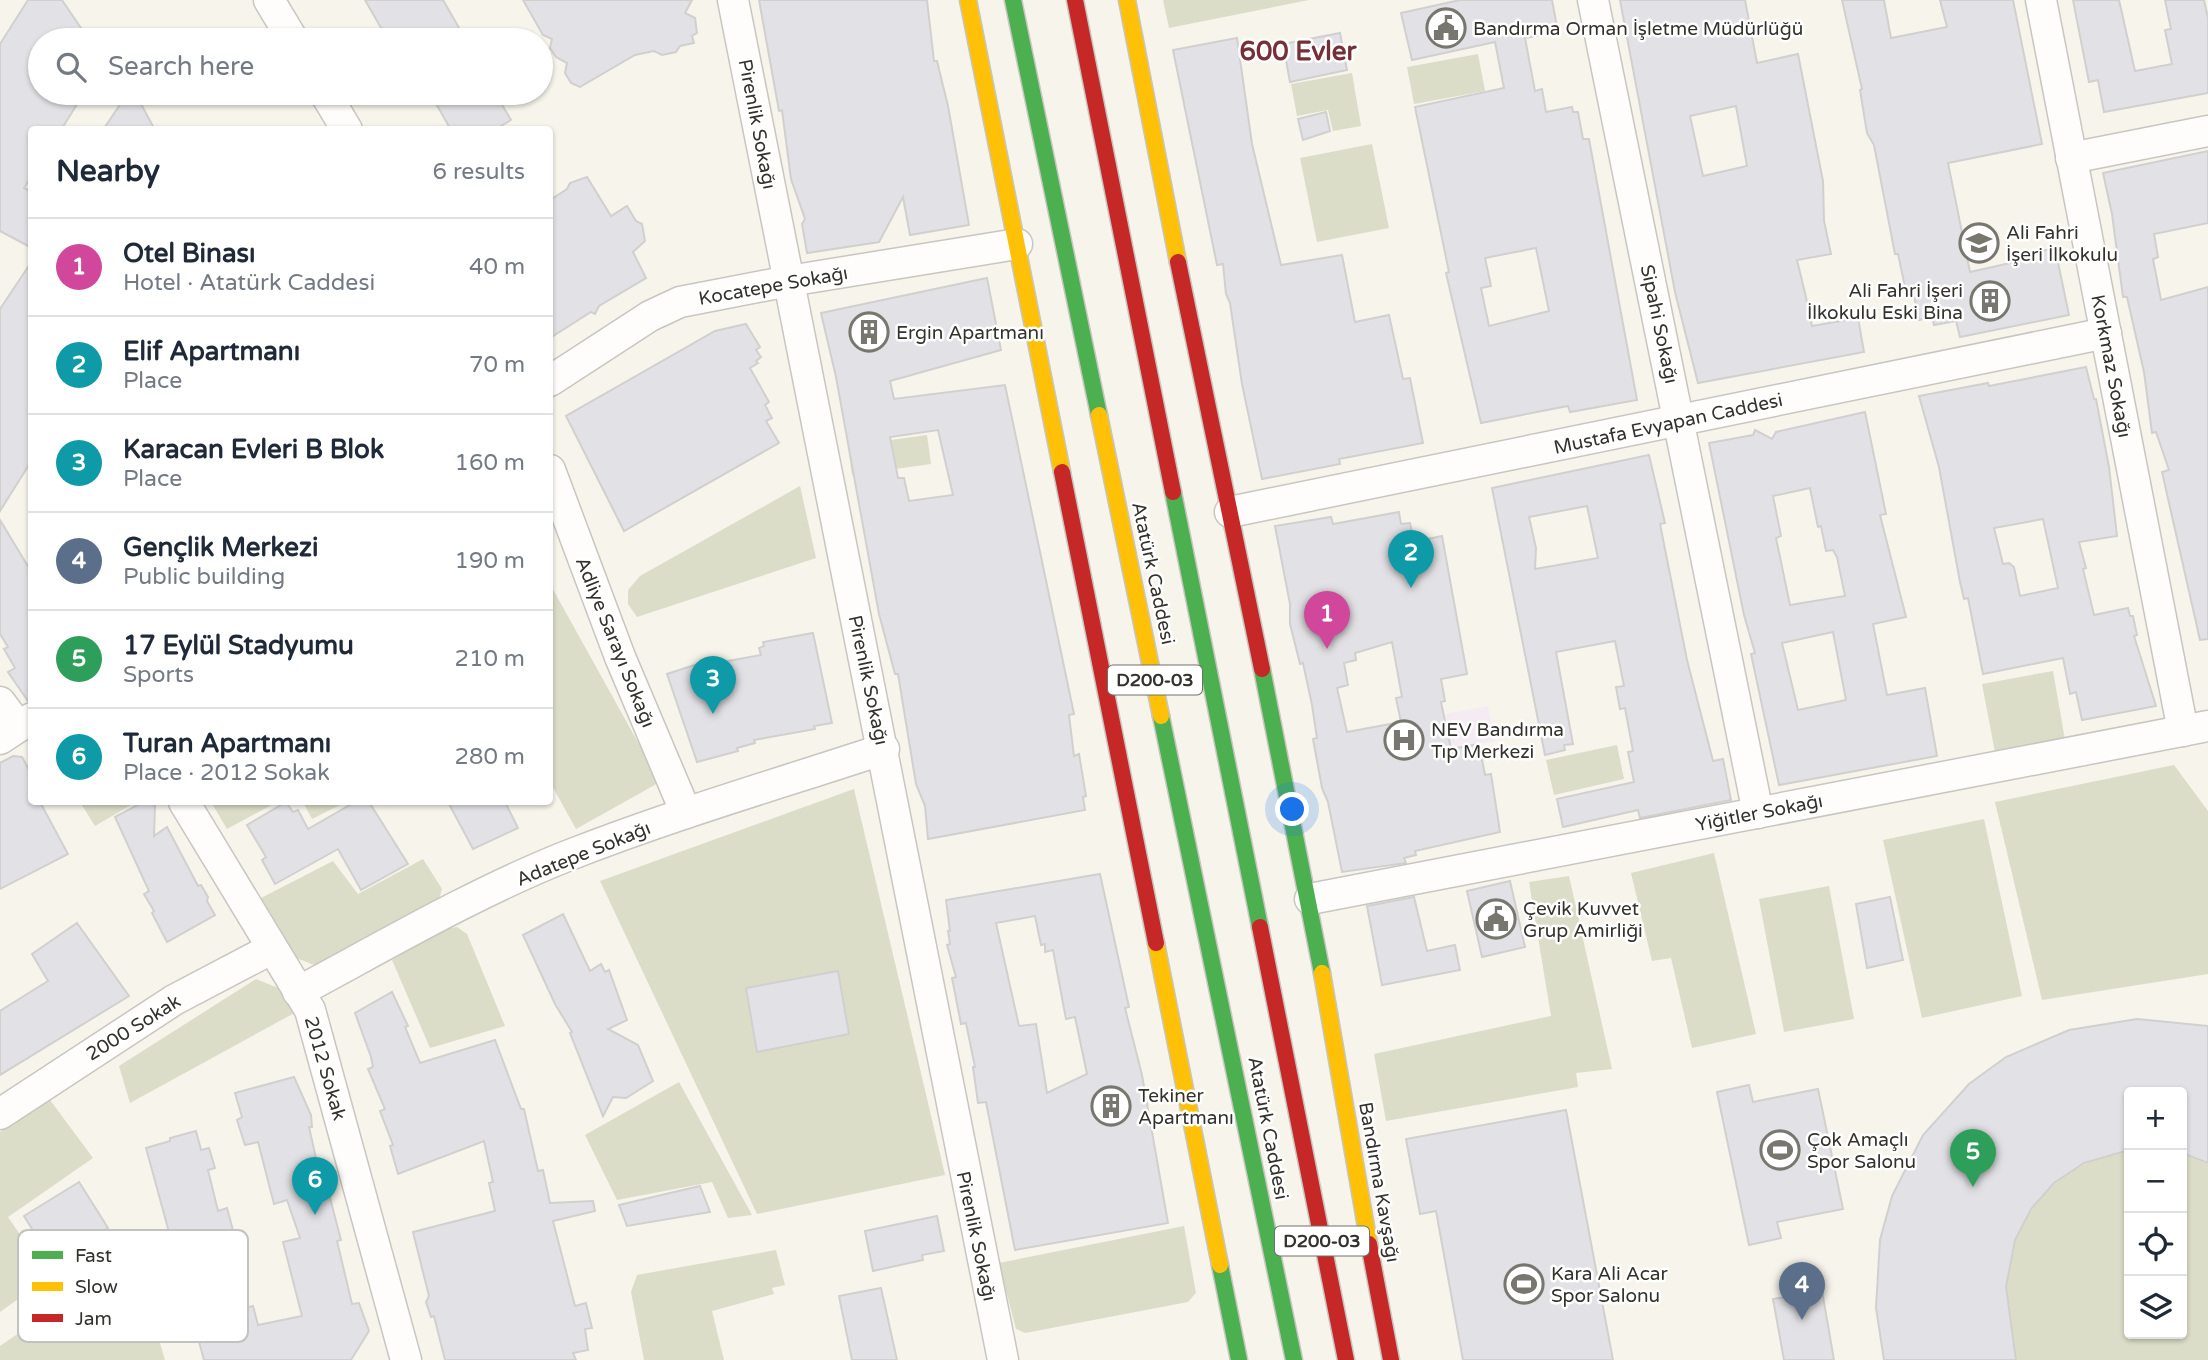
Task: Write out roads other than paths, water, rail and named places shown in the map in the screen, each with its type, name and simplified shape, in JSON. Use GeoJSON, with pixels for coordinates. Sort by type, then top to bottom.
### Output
{"type":"FeatureCollection","features":[{"type":"Feature","properties":{"kind":"main road"},"geometry":{"type":"LineString","coordinates":[[968,0],[1239,1360]]}},
{"type":"Feature","properties":{"kind":"main road","name":"Atatürk Caddesi"},"geometry":{"type":"LineString","coordinates":[[1013,0],[1294,1360]]}},
{"type":"Feature","properties":{"kind":"main road","name":"Atatürk Caddesi"},"geometry":{"type":"LineString","coordinates":[[1075,0],[1346,1360]]}},
{"type":"Feature","properties":{"kind":"main road"},"geometry":{"type":"LineString","coordinates":[[1127,0],[1310,899]]}},
{"type":"Feature","properties":{"kind":"main road","name":"Bandırma Kavşağı"},"geometry":{"type":"LineString","coordinates":[[1310,899],[1348,1130],[1391,1360]]}},
{"type":"Feature","properties":{"kind":"street"},"geometry":{"type":"LineString","coordinates":[[269,0],[286,28]]}},
{"type":"Feature","properties":{"kind":"street","name":"Pirenlik Sokağı"},"geometry":{"type":"LineString","coordinates":[[733,0],[884,749],[905,873],[1003,1360]]}},
{"type":"Feature","properties":{"kind":"street","name":"Sipahi Sokağı"},"geometry":{"type":"LineString","coordinates":[[1593,0],[1758,813]]}},
{"type":"Feature","properties":{"kind":"street","name":"Korkmaz Sokağı"},"geometry":{"type":"LineString","coordinates":[[2041,0],[2106,333],[2196,729]]}},
{"type":"Feature","properties":{"kind":"street"},"geometry":{"type":"LineString","coordinates":[[332,105],[345,126]]}},
{"type":"Feature","properties":{"kind":"street"},"geometry":{"type":"LineString","coordinates":[[2071,158],[2208,131]]}},
{"type":"Feature","properties":{"kind":"street","name":"Kocatepe Sokağı"},"geometry":{"type":"LineString","coordinates":[[553,379],[650,316],[680,302],[789,281],[1017,244]]}},
{"type":"Feature","properties":{"kind":"street","name":"Mustafa Evyapan Caddesi"},"geometry":{"type":"LineString","coordinates":[[1230,512],[2106,333]]}},
{"type":"Feature","properties":{"kind":"street","name":"Adliye Sarayı Sokağı"},"geometry":{"type":"LineString","coordinates":[[553,478],[620,657],[686,813]]}},
{"type":"Feature","properties":{"kind":"street"},"geometry":{"type":"LineString","coordinates":[[0,702],[17,728]]}},
{"type":"Feature","properties":{"kind":"street","name":"Yiğitler Sokağı"},"geometry":{"type":"LineString","coordinates":[[1310,899],[2196,729]]}},
{"type":"Feature","properties":{"kind":"street","name":"Adatepe Sokağı"},"geometry":{"type":"LineString","coordinates":[[298,992],[484,894],[566,856],[686,813],[884,749]]}},
{"type":"Feature","properties":{"kind":"street","name":"2012 Sokak"},"geometry":{"type":"LineString","coordinates":[[186,805],[310,1010],[406,1360]]}},
{"type":"Feature","properties":{"kind":"street","name":"2000 Sokak"},"geometry":{"type":"LineString","coordinates":[[0,1114],[174,1000],[271,949]]}},
{"type":"Feature","properties":{"kind":"place","name":"Bandırma Orman İşletme Müdürlüğü"},"geometry":{"type":"Point","coordinates":[1446,28]}},
{"type":"Feature","properties":{"kind":"place","name":"Ali Fahri İşeri İlkokulu"},"geometry":{"type":"Point","coordinates":[1979,243]}},
{"type":"Feature","properties":{"kind":"place","name":"Ali Fahri İşeri İlkokulu Eski Bina"},"geometry":{"type":"Point","coordinates":[1990,301]}},
{"type":"Feature","properties":{"kind":"place","name":"Ergin Apartmanı"},"geometry":{"type":"Point","coordinates":[869,332]}},
{"type":"Feature","properties":{"kind":"place","name":"Elif Apartmanı"},"geometry":{"type":"Point","coordinates":[1411,588]}},
{"type":"Feature","properties":{"kind":"place","name":"Otel Binası"},"geometry":{"type":"Point","coordinates":[1327,649]}},
{"type":"Feature","properties":{"kind":"place","name":"Karacan Evleri B Blok"},"geometry":{"type":"Point","coordinates":[713,714]}},
{"type":"Feature","properties":{"kind":"place","name":"NEV Bandırma Tıp Merkezi"},"geometry":{"type":"Point","coordinates":[1404,740]}},
{"type":"Feature","properties":{"kind":"place","name":"Çevik Kuvvet Grup Amirliği"},"geometry":{"type":"Point","coordinates":[1496,919]}},
{"type":"Feature","properties":{"kind":"place","name":"Tekiner Apartmanı"},"geometry":{"type":"Point","coordinates":[1111,1106]}},
{"type":"Feature","properties":{"kind":"place","name":"Çok Amaçlı Spor Salonu"},"geometry":{"type":"Point","coordinates":[1780,1150]}},
{"type":"Feature","properties":{"kind":"place","name":"17 Eylül Stadyumu"},"geometry":{"type":"Point","coordinates":[1973,1187]}},
{"type":"Feature","properties":{"kind":"place","name":"Turan Apartmanı"},"geometry":{"type":"Point","coordinates":[315,1215]}},
{"type":"Feature","properties":{"kind":"place","name":"Kara Ali Acar Spor Salonu"},"geometry":{"type":"Point","coordinates":[1524,1284]}},
{"type":"Feature","properties":{"kind":"place","name":"Gençlik Merkezi"},"geometry":{"type":"Point","coordinates":[1802,1320]}},
{"type":"Feature","properties":{"kind":"district","name":"600 Evler"},"geometry":{"type":"Point","coordinates":[1298,51]}}]}
